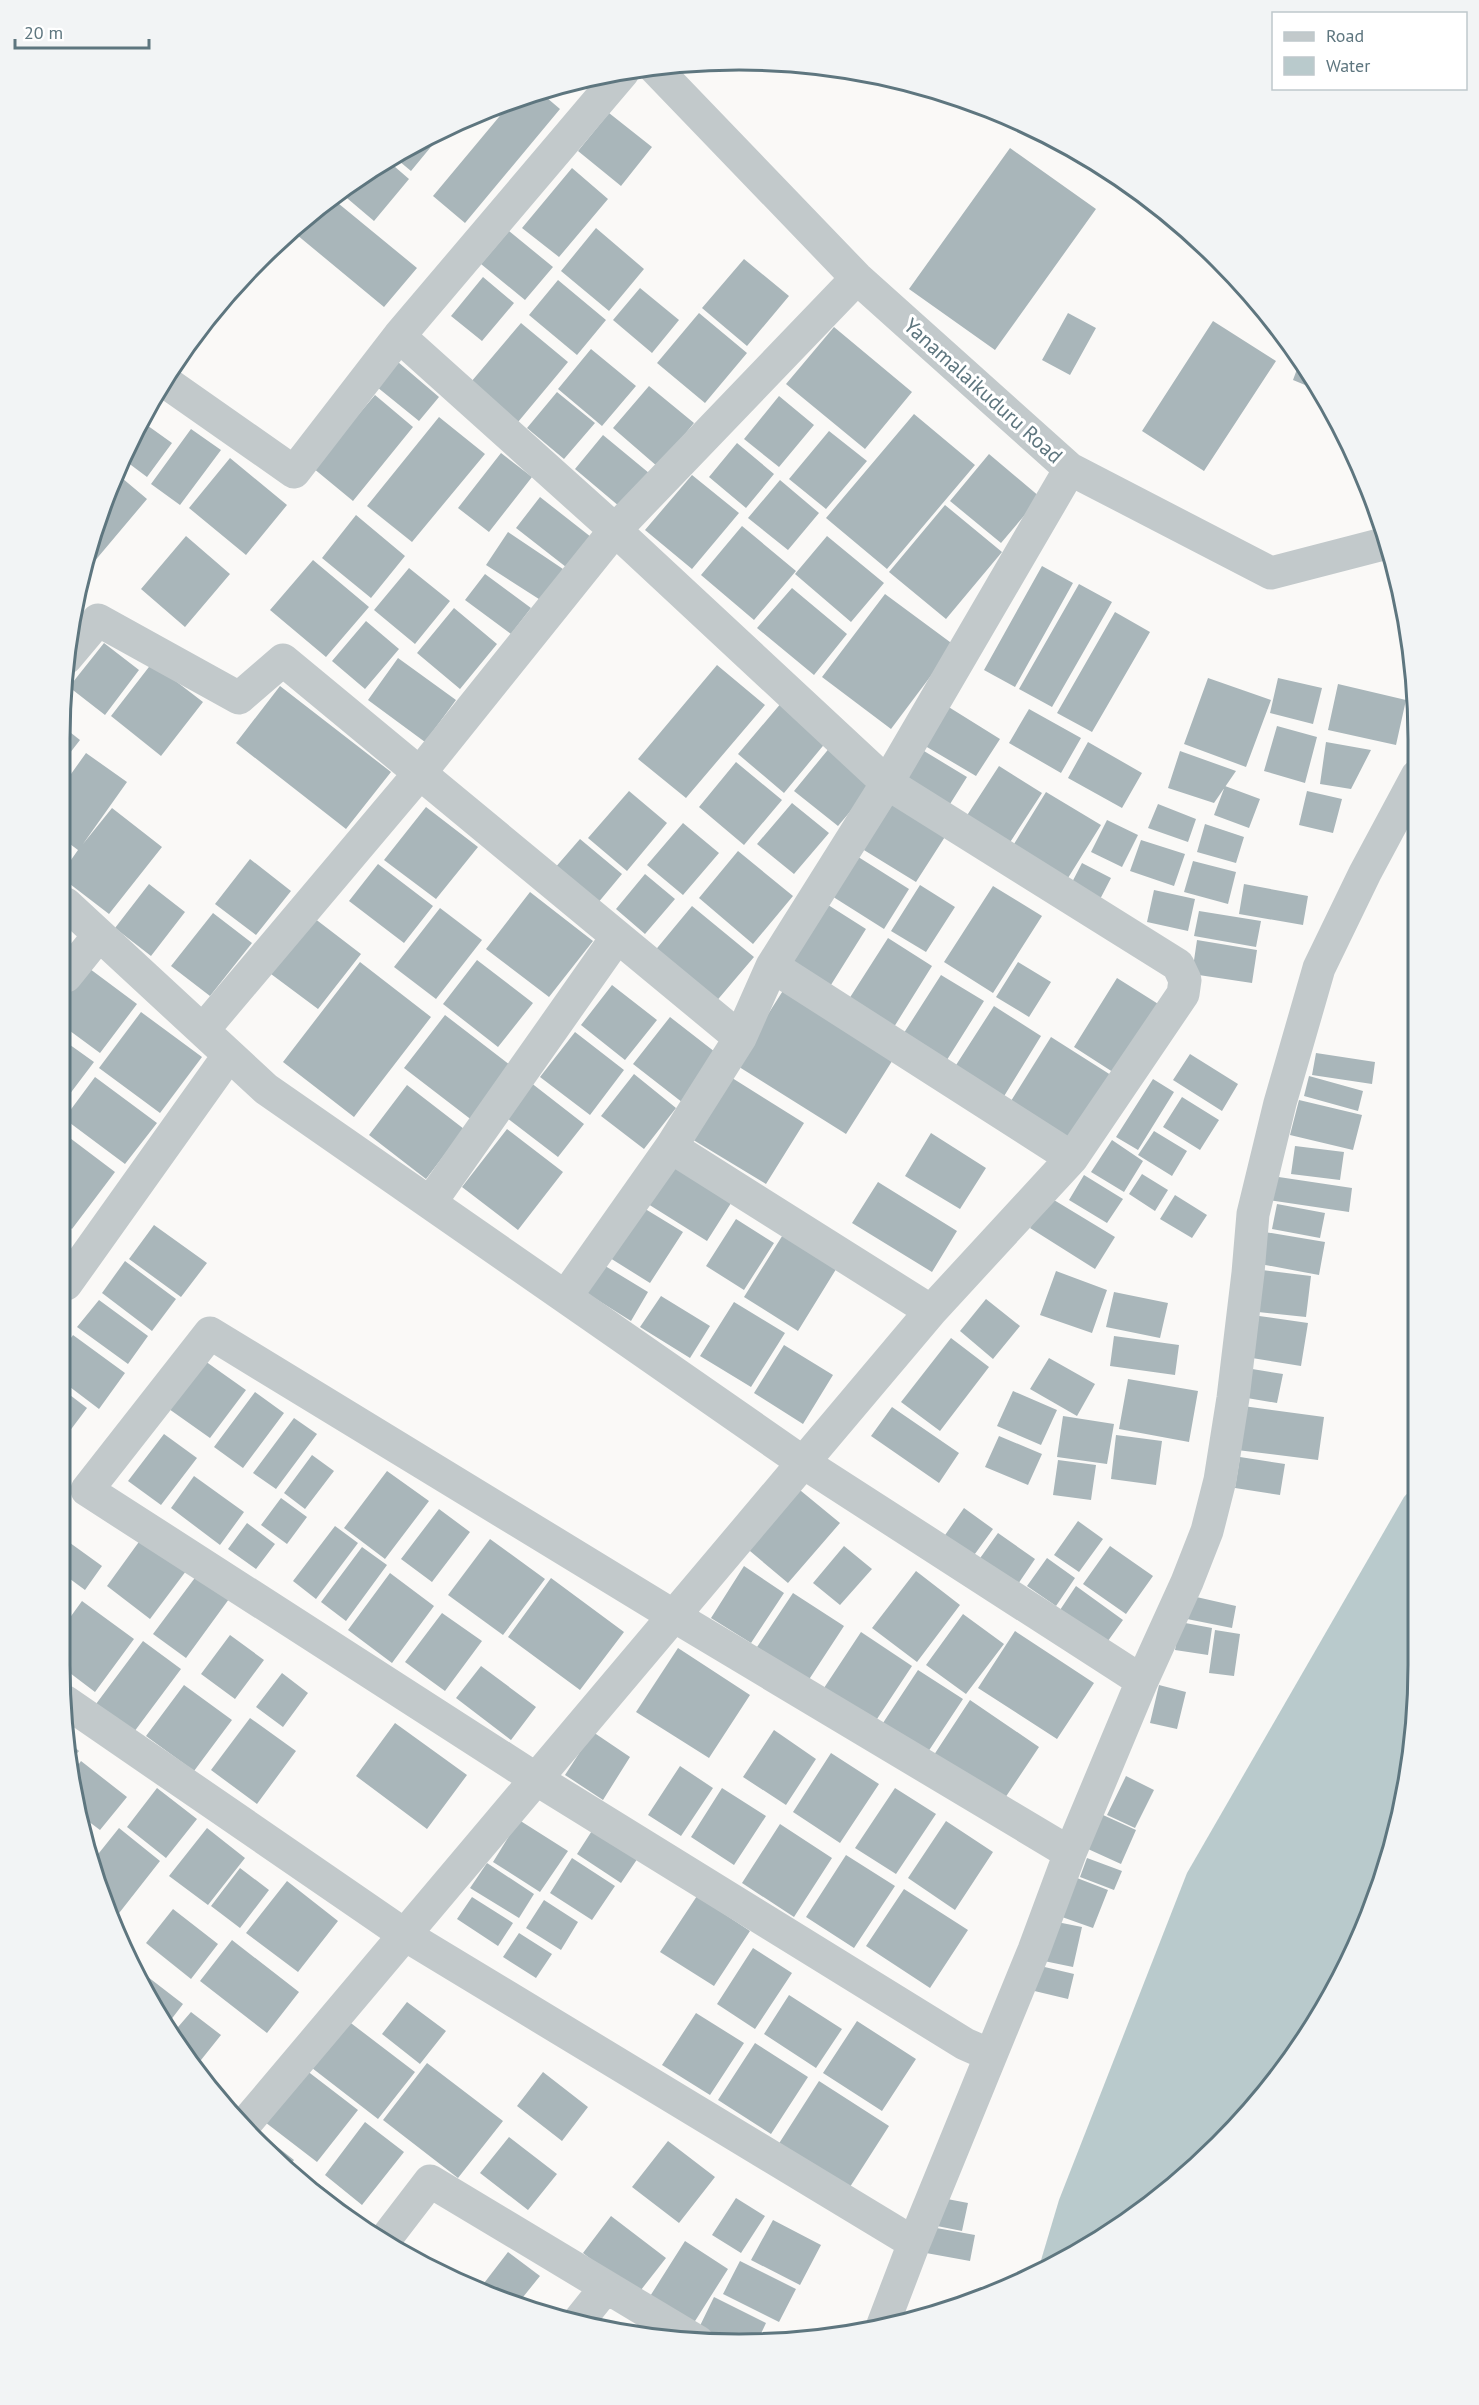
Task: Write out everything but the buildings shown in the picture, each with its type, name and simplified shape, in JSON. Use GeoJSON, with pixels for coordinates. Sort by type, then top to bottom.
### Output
{"type":"FeatureCollection","features":[{"type":"Feature","properties":{"kind":"street","name":"Yanamalaikuduru Road"},"geometry":{"type":"LineString","coordinates":[[662,75],[857,278],[1070,469],[1271,573],[1379,545]]}},
{"type":"Feature","properties":{"kind":"street"},"geometry":{"type":"LineString","coordinates":[[172,386],[294,472],[399,336],[614,82]]}},
{"type":"Feature","properties":{"kind":"street"},"geometry":{"type":"LineString","coordinates":[[203,1030],[419,774],[615,530],[857,278]]}},
{"type":"Feature","properties":{"kind":"street"},"geometry":{"type":"LineString","coordinates":[[249,2120],[932,1311],[1072,1158],[1184,994],[1185,980],[1178,965],[887,783],[615,530],[399,336]]}},
{"type":"Feature","properties":{"kind":"street"},"geometry":{"type":"LineString","coordinates":[[566,1296],[671,1147],[740,1038],[772,966],[887,783],[1070,469]]}},
{"type":"Feature","properties":{"kind":"street"},"geometry":{"type":"LineString","coordinates":[[77,645],[98,620],[239,698],[284,660],[740,1038]]}},
{"type":"Feature","properties":{"kind":"street"},"geometry":{"type":"LineString","coordinates":[[885,2318],[914,2242],[1034,1950],[1070,1852],[1207,1531],[1220,1480],[1235,1375],[1253,1214],[1280,1103],[1319,968],[1365,873],[1408,793]]}},
{"type":"Feature","properties":{"kind":"street"},"geometry":{"type":"LineString","coordinates":[[70,907],[266,1089],[804,1463],[1142,1681]]}},
{"type":"Feature","properties":{"kind":"street"},"geometry":{"type":"LineString","coordinates":[[70,971],[99,935]]}},
{"type":"Feature","properties":{"kind":"street"},"geometry":{"type":"LineString","coordinates":[[430,1203],[617,937]]}},
{"type":"Feature","properties":{"kind":"street"},"geometry":{"type":"LineString","coordinates":[[772,966],[1072,1158]]}},
{"type":"Feature","properties":{"kind":"street"},"geometry":{"type":"LineString","coordinates":[[70,1278],[229,1055]]}},
{"type":"Feature","properties":{"kind":"street"},"geometry":{"type":"LineString","coordinates":[[671,1147],[932,1311]]}},
{"type":"Feature","properties":{"kind":"street"},"geometry":{"type":"LineString","coordinates":[[990,2055],[964,2044],[536,1779],[87,1490],[210,1333],[674,1616],[1070,1852]]}},
{"type":"Feature","properties":{"kind":"street"},"geometry":{"type":"LineString","coordinates":[[72,1706],[405,1935],[914,2242]]}},
{"type":"Feature","properties":{"kind":"street"},"geometry":{"type":"LineString","coordinates":[[389,2235],[430,2181],[681,2332]]}},
{"type":"Feature","properties":{"kind":"street"},"geometry":{"type":"LineString","coordinates":[[583,2316],[606,2287]]}},
{"type":"Feature","properties":{"kind":"water"},"geometry":{"type":"Polygon","coordinates":[[[1408,1493],[1408,1666],[1403,1753],[1386,1839],[1358,1922],[1340,1961],[1296,2037],[1270,2073],[1213,2139],[1147,2196],[1111,2222],[1040,2263],[1059,2200],[1187,1873],[1408,1493]]]}}]}
